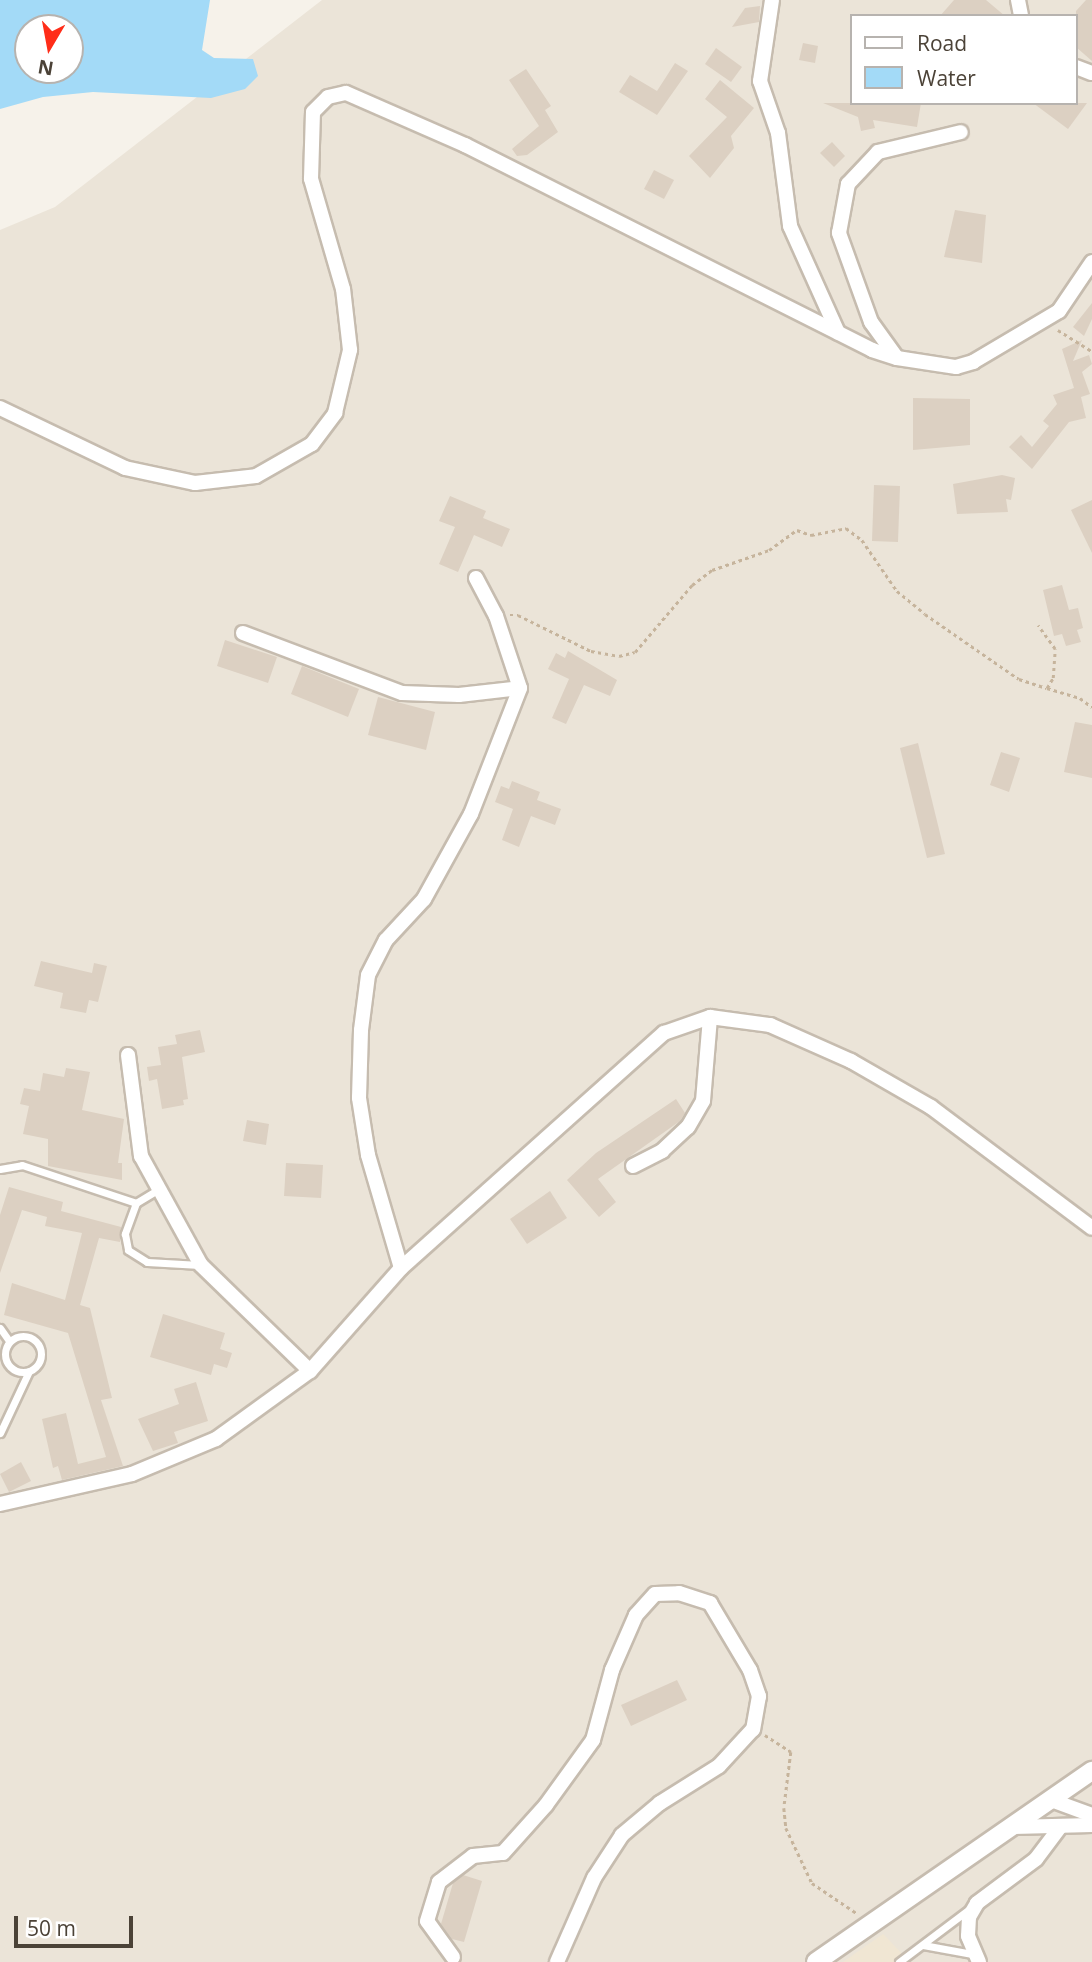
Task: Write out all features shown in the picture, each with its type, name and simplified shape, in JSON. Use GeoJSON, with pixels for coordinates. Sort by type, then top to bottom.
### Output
{"type":"FeatureCollection","features":[{"type":"Feature","properties":{"kind":"street"},"geometry":{"type":"LineString","coordinates":[[772,0],[761,81],[778,133],[790,226],[838,333]]}},
{"type":"Feature","properties":{"kind":"street"},"geometry":{"type":"LineString","coordinates":[[0,408],[125,468],[184,481],[256,476],[312,444],[335,413],[350,349],[342,289],[311,179],[313,113],[328,97],[346,93],[464,145],[838,333],[897,358],[956,367],[973,362],[1042,324],[1059,311],[1092,262]]}},
{"type":"Feature","properties":{"kind":"street"},"geometry":{"type":"LineString","coordinates":[[897,358],[871,322],[839,233],[848,184],[878,152],[961,132]]}},
{"type":"Feature","properties":{"kind":"street"},"geometry":{"type":"LineString","coordinates":[[401,1268],[368,1155],[359,1098],[369,975],[386,940],[424,899],[471,814],[520,688],[496,616],[476,578]]}},
{"type":"Feature","properties":{"kind":"street"},"geometry":{"type":"LineString","coordinates":[[243,633],[402,693],[459,695],[520,688]]}},
{"type":"Feature","properties":{"kind":"street"},"geometry":{"type":"LineString","coordinates":[[633,1166],[662,1151],[688,1127],[703,1101],[710,1017]]}},
{"type":"Feature","properties":{"kind":"street"},"geometry":{"type":"LineString","coordinates":[[0,1504],[132,1474],[216,1440],[310,1371],[401,1268],[664,1033],[710,1017],[770,1025],[851,1061],[931,1107],[1092,1228]]}},
{"type":"Feature","properties":{"kind":"street"},"geometry":{"type":"LineString","coordinates":[[128,1055],[141,1156],[201,1265],[310,1371]]}},
{"type":"Feature","properties":{"kind":"street"},"geometry":{"type":"LineString","coordinates":[[453,1957],[427,1921],[439,1882],[473,1856],[503,1853],[546,1805],[593,1740],[612,1670],[636,1615],[655,1594],[679,1593],[710,1603],[728,1626],[759,1696],[753,1729],[719,1766],[660,1803],[622,1835],[594,1878],[557,1962]]}},
{"type":"Feature","properties":{"kind":"street"},"geometry":{"type":"LineString","coordinates":[[816,1962],[1092,1771]]}},
{"type":"Feature","properties":{"kind":"street"},"geometry":{"type":"LineString","coordinates":[[1051,1800],[1092,1815]]}},
{"type":"Feature","properties":{"kind":"street"},"geometry":{"type":"LineString","coordinates":[[1013,1827],[1059,1828],[1092,1825]]}},
{"type":"Feature","properties":{"kind":"street"},"geometry":{"type":"LineString","coordinates":[[975,1958],[969,1917],[977,1903],[1036,1859],[1059,1828]]}},
{"type":"Feature","properties":{"kind":"lane"},"geometry":{"type":"LineString","coordinates":[[0,1169],[22,1166],[136,1203]]}},
{"type":"Feature","properties":{"kind":"lane"},"geometry":{"type":"LineString","coordinates":[[159,1189],[136,1203],[124,1234],[128,1250],[148,1262],[201,1265]]}},
{"type":"Feature","properties":{"kind":"lane"},"geometry":{"type":"LineString","coordinates":[[0,1328],[9,1341]]}},
{"type":"Feature","properties":{"kind":"lane"},"geometry":{"type":"LineString","coordinates":[[0,1433],[29,1371],[41,1357],[35,1339],[27,1335],[9,1341],[4,1350],[10,1368],[29,1371]]}},
{"type":"Feature","properties":{"kind":"lane"},"geometry":{"type":"LineString","coordinates":[[899,1962],[977,1903]]}},
{"type":"Feature","properties":{"kind":"lane"},"geometry":{"type":"LineString","coordinates":[[923,1945],[975,1958]]}},
{"type":"Feature","properties":{"kind":"path"},"geometry":{"type":"LineString","coordinates":[[1042,324],[1092,351]]}},
{"type":"Feature","properties":{"kind":"path"},"geometry":{"type":"LineString","coordinates":[[496,616],[518,615],[592,651],[619,656],[635,652],[692,585],[712,570],[769,550],[797,530],[811,535],[846,528],[862,540],[897,591],[925,614],[1020,679],[1080,698],[1092,708]]}},
{"type":"Feature","properties":{"kind":"path"},"geometry":{"type":"LineString","coordinates":[[1038,626],[1055,649],[1053,678],[1047,688]]}},
{"type":"Feature","properties":{"kind":"path"},"geometry":{"type":"LineString","coordinates":[[753,1729],[791,1752],[784,1808],[786,1828],[812,1883],[874,1923]]}},
{"type":"Feature","properties":{"kind":"shaded area"},"geometry":{"type":"Polygon","coordinates":[[[322,0],[1092,0],[1092,1962],[0,1962],[0,230],[55,207],[322,0]]]}},
{"type":"Feature","properties":{"kind":"shaded area"},"geometry":{"type":"Polygon","coordinates":[[[883,1934],[910,1962],[843,1962],[883,1934]]]}},
{"type":"Feature","properties":{"kind":"water"},"geometry":{"type":"Polygon","coordinates":[[[0,0],[210,0],[202,50],[214,58],[253,59],[258,76],[245,89],[211,98],[93,92],[43,97],[0,109],[0,0]]]}},
{"type":"Feature","properties":{"kind":"building"},"geometry":{"type":"Polygon","coordinates":[[[954,0],[986,0],[1003,14],[942,14],[954,0]]]}},
{"type":"Feature","properties":{"kind":"building"},"geometry":{"type":"Polygon","coordinates":[[[1086,0],[1092,0],[1092,61],[1078,49],[1076,11],[1086,0]]]}},
{"type":"Feature","properties":{"kind":"building"},"geometry":{"type":"Polygon","coordinates":[[[760,6],[759,22],[732,27],[745,8],[760,6]]]}},
{"type":"Feature","properties":{"kind":"building"},"geometry":{"type":"Polygon","coordinates":[[[803,43],[818,46],[815,63],[799,60],[803,43]]]}},
{"type":"Feature","properties":{"kind":"building"},"geometry":{"type":"Polygon","coordinates":[[[716,48],[742,67],[731,82],[705,64],[716,48]]]}},
{"type":"Feature","properties":{"kind":"building"},"geometry":{"type":"Polygon","coordinates":[[[675,63],[688,71],[657,115],[619,92],[630,75],[657,91],[675,63]]]}},
{"type":"Feature","properties":{"kind":"building"},"geometry":{"type":"Polygon","coordinates":[[[526,69],[551,106],[545,110],[558,132],[527,155],[517,156],[512,149],[539,126],[509,80],[526,69]]]}},
{"type":"Feature","properties":{"kind":"building"},"geometry":{"type":"Polygon","coordinates":[[[720,80],[754,108],[731,136],[734,148],[710,178],[689,156],[727,117],[705,99],[720,80]]]}},
{"type":"Feature","properties":{"kind":"building"},"geometry":{"type":"Polygon","coordinates":[[[823,103],[921,105],[917,127],[873,120],[875,128],[861,131],[858,117],[823,103]]]}},
{"type":"Feature","properties":{"kind":"building"},"geometry":{"type":"Polygon","coordinates":[[[1087,103],[1068,129],[1036,105],[1087,103]]]}},
{"type":"Feature","properties":{"kind":"building"},"geometry":{"type":"Polygon","coordinates":[[[832,142],[845,156],[834,167],[820,153],[832,142]]]}},
{"type":"Feature","properties":{"kind":"building"},"geometry":{"type":"Polygon","coordinates":[[[654,170],[674,180],[664,199],[644,189],[654,170]]]}},
{"type":"Feature","properties":{"kind":"building"},"geometry":{"type":"Polygon","coordinates":[[[955,210],[986,215],[982,263],[944,257],[955,210]]]}},
{"type":"Feature","properties":{"kind":"building"},"geometry":{"type":"Polygon","coordinates":[[[1092,303],[1092,319],[1084,336],[1073,327],[1092,303]]]}},
{"type":"Feature","properties":{"kind":"building"},"geometry":{"type":"Polygon","coordinates":[[[1082,340],[1073,361],[1089,355],[1092,364],[1082,372],[1090,394],[1081,397],[1086,418],[1069,422],[1032,469],[1009,447],[1021,435],[1032,447],[1049,426],[1043,421],[1057,404],[1053,395],[1074,388],[1062,349],[1082,340]]]}},
{"type":"Feature","properties":{"kind":"building"},"geometry":{"type":"Polygon","coordinates":[[[913,398],[970,399],[970,445],[913,450],[913,398]]]}},
{"type":"Feature","properties":{"kind":"building"},"geometry":{"type":"Polygon","coordinates":[[[1002,475],[1015,478],[1011,500],[1006,499],[1008,512],[957,514],[953,484],[1002,475]]]}},
{"type":"Feature","properties":{"kind":"building"},"geometry":{"type":"Polygon","coordinates":[[[874,485],[900,486],[898,542],[872,541],[874,485]]]}},
{"type":"Feature","properties":{"kind":"building"},"geometry":{"type":"Polygon","coordinates":[[[450,496],[486,511],[483,518],[510,529],[502,547],[474,535],[458,572],[439,564],[455,527],[439,521],[450,496]]]}},
{"type":"Feature","properties":{"kind":"building"},"geometry":{"type":"Polygon","coordinates":[[[1092,500],[1092,553],[1071,510],[1092,500]]]}},
{"type":"Feature","properties":{"kind":"building"},"geometry":{"type":"Polygon","coordinates":[[[1062,585],[1069,610],[1078,608],[1083,628],[1077,630],[1081,642],[1066,646],[1062,634],[1054,636],[1043,590],[1062,585]]]}},
{"type":"Feature","properties":{"kind":"building"},"geometry":{"type":"Polygon","coordinates":[[[225,640],[277,657],[268,683],[217,666],[225,640]]]}},
{"type":"Feature","properties":{"kind":"building"},"geometry":{"type":"Polygon","coordinates":[[[568,651],[617,680],[610,696],[584,685],[566,724],[552,718],[569,679],[548,669],[556,653],[565,658],[568,651]]]}},
{"type":"Feature","properties":{"kind":"building"},"geometry":{"type":"Polygon","coordinates":[[[302,666],[359,689],[348,717],[291,694],[302,666]]]}},
{"type":"Feature","properties":{"kind":"building"},"geometry":{"type":"Polygon","coordinates":[[[378,697],[435,712],[426,750],[368,735],[378,697]]]}},
{"type":"Feature","properties":{"kind":"building"},"geometry":{"type":"Polygon","coordinates":[[[1075,722],[1092,725],[1092,778],[1064,772],[1075,722]]]}},
{"type":"Feature","properties":{"kind":"building"},"geometry":{"type":"Polygon","coordinates":[[[918,743],[945,854],[927,858],[900,748],[918,743]]]}},
{"type":"Feature","properties":{"kind":"building"},"geometry":{"type":"Polygon","coordinates":[[[1001,752],[1020,758],[1009,792],[990,785],[1001,752]]]}},
{"type":"Feature","properties":{"kind":"building"},"geometry":{"type":"Polygon","coordinates":[[[512,781],[540,792],[537,800],[561,809],[555,825],[531,816],[519,847],[502,840],[513,809],[495,802],[501,786],[509,789],[512,781]]]}},
{"type":"Feature","properties":{"kind":"building"},"geometry":{"type":"Polygon","coordinates":[[[41,961],[92,973],[94,963],[107,966],[98,1002],[89,1000],[86,1013],[60,1008],[63,993],[34,986],[41,961]]]}},
{"type":"Feature","properties":{"kind":"building"},"geometry":{"type":"Polygon","coordinates":[[[200,1030],[205,1052],[182,1057],[188,1099],[183,1100],[184,1105],[162,1109],[157,1079],[149,1081],[147,1067],[161,1065],[158,1047],[177,1044],[175,1035],[200,1030]]]}},
{"type":"Feature","properties":{"kind":"building"},"geometry":{"type":"Polygon","coordinates":[[[66,1068],[90,1072],[82,1110],[124,1119],[118,1163],[122,1163],[122,1180],[48,1166],[48,1139],[23,1134],[29,1106],[20,1104],[24,1088],[40,1091],[43,1073],[64,1077],[66,1068]]]}},
{"type":"Feature","properties":{"kind":"building"},"geometry":{"type":"Polygon","coordinates":[[[676,1099],[685,1113],[680,1121],[598,1179],[616,1202],[599,1217],[567,1180],[596,1153],[676,1099]]]}},
{"type":"Feature","properties":{"kind":"building"},"geometry":{"type":"Polygon","coordinates":[[[247,1120],[269,1124],[266,1145],[243,1141],[247,1120]]]}},
{"type":"Feature","properties":{"kind":"building"},"geometry":{"type":"Polygon","coordinates":[[[286,1163],[323,1165],[321,1198],[284,1196],[286,1163]]]}},
{"type":"Feature","properties":{"kind":"building"},"geometry":{"type":"Polygon","coordinates":[[[9,1187],[63,1202],[61,1211],[121,1227],[120,1242],[99,1238],[80,1305],[90,1308],[112,1398],[101,1400],[123,1466],[62,1480],[58,1466],[53,1468],[42,1419],[66,1413],[78,1464],[106,1457],[68,1333],[4,1315],[12,1283],[65,1300],[82,1233],[45,1226],[47,1217],[22,1210],[0,1273],[0,1215],[9,1187]]]}},
{"type":"Feature","properties":{"kind":"building"},"geometry":{"type":"Polygon","coordinates":[[[550,1191],[567,1218],[527,1244],[510,1219],[550,1191]]]}},
{"type":"Feature","properties":{"kind":"building"},"geometry":{"type":"Polygon","coordinates":[[[163,1314],[225,1333],[220,1349],[232,1353],[227,1368],[214,1364],[211,1375],[150,1357],[163,1314]]]}},
{"type":"Feature","properties":{"kind":"building"},"geometry":{"type":"Polygon","coordinates":[[[196,1382],[208,1421],[174,1432],[178,1443],[153,1451],[138,1419],[179,1404],[174,1389],[196,1382]]]}},
{"type":"Feature","properties":{"kind":"building"},"geometry":{"type":"Polygon","coordinates":[[[21,1462],[31,1481],[9,1492],[0,1474],[21,1462]]]}},
{"type":"Feature","properties":{"kind":"building"},"geometry":{"type":"Polygon","coordinates":[[[677,1680],[687,1700],[631,1726],[621,1705],[677,1680]]]}},
{"type":"Feature","properties":{"kind":"building"},"geometry":{"type":"Polygon","coordinates":[[[463,1875],[482,1881],[464,1942],[452,1939],[441,1924],[453,1883],[463,1875]]]}}]}
